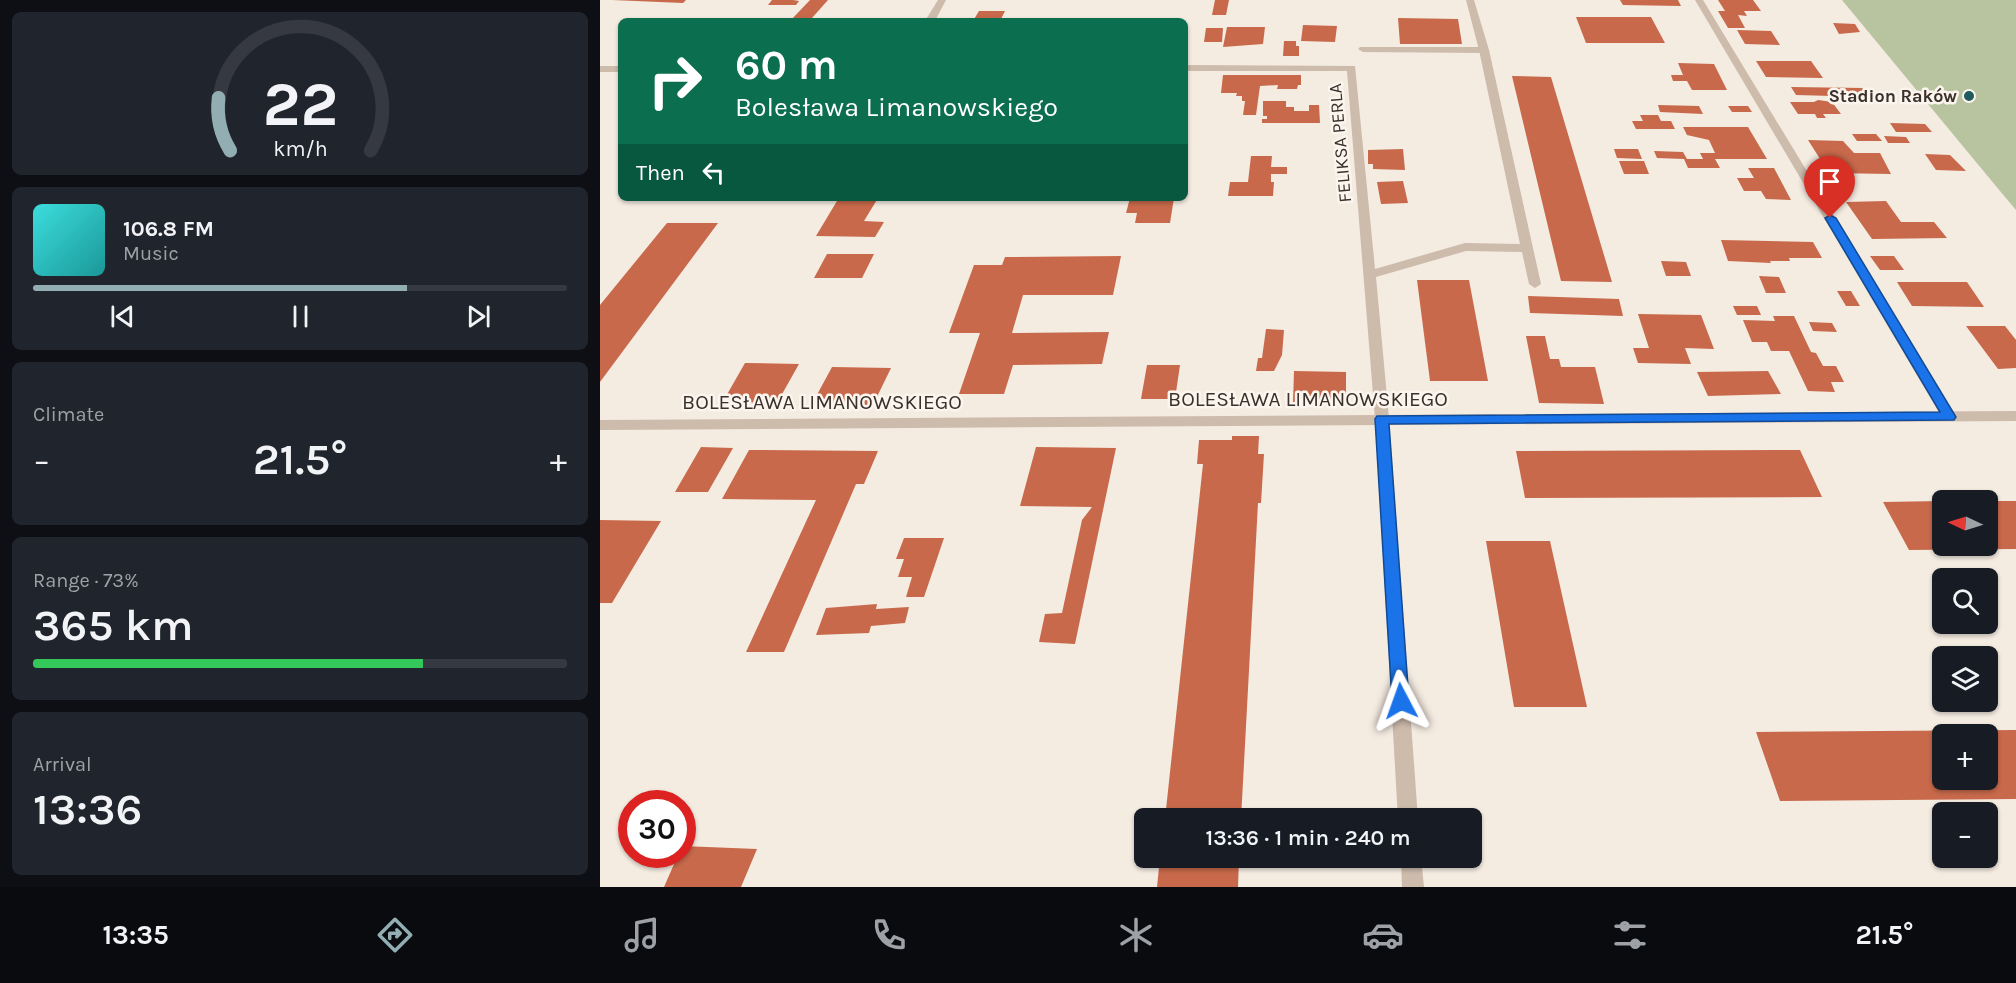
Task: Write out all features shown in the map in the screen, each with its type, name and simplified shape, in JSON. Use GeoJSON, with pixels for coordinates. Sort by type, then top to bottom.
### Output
{"type":"FeatureCollection","features":[{"type":"Feature","properties":{"kind":"street"},"geometry":{"type":"LineString","coordinates":[[932,18],[942,0]]}},
{"type":"Feature","properties":{"kind":"street"},"geometry":{"type":"LineString","coordinates":[[1470,0],[1484,50],[1535,284]]}},
{"type":"Feature","properties":{"kind":"street"},"geometry":{"type":"LineString","coordinates":[[1699,0],[1949,417]]}},
{"type":"Feature","properties":{"kind":"street"},"geometry":{"type":"LineString","coordinates":[[1363,49],[1484,50]]}},
{"type":"Feature","properties":{"kind":"street","name":"FELIKSA PERLA"},"geometry":{"type":"LineString","coordinates":[[1188,68],[1352,68],[1382,419],[1407,808]]}},
{"type":"Feature","properties":{"kind":"street"},"geometry":{"type":"LineString","coordinates":[[600,69],[618,69]]}},
{"type":"Feature","properties":{"kind":"street"},"geometry":{"type":"LineString","coordinates":[[1369,275],[1465,247],[1528,248]]}},
{"type":"Feature","properties":{"kind":"street","name":"BOLESŁAWA LIMANOWSKIEGO"},"geometry":{"type":"LineString","coordinates":[[600,425],[2016,416]]}},
{"type":"Feature","properties":{"kind":"street"},"geometry":{"type":"LineString","coordinates":[[1412,868],[1413,887]]}},
{"type":"Feature","properties":{"kind":"green space","name":"Stadion Raków"},"geometry":{"type":"Polygon","coordinates":[[[1842,0],[2016,0],[2016,210],[2000,191],[1842,0]]]}},
{"type":"Feature","properties":{"kind":"building"},"geometry":{"type":"Polygon","coordinates":[[[612,0],[686,0],[683,3],[612,0]]]}},
{"type":"Feature","properties":{"kind":"building"},"geometry":{"type":"Polygon","coordinates":[[[772,0],[799,1],[796,5],[768,5],[772,0]]]}},
{"type":"Feature","properties":{"kind":"building"},"geometry":{"type":"Polygon","coordinates":[[[810,0],[828,0],[812,18],[793,18],[810,0]]]}},
{"type":"Feature","properties":{"kind":"building"},"geometry":{"type":"Polygon","coordinates":[[[1215,0],[1229,0],[1226,15],[1212,15],[1215,0]]]}},
{"type":"Feature","properties":{"kind":"building"},"geometry":{"type":"Polygon","coordinates":[[[1620,0],[1678,0],[1681,6],[1623,5],[1620,0]]]}},
{"type":"Feature","properties":{"kind":"building"},"geometry":{"type":"Polygon","coordinates":[[[1718,0],[1753,0],[1761,11],[1744,11],[1747,16],[1738,15],[1745,28],[1728,28],[1718,11],[1725,11],[1718,0]]]}},
{"type":"Feature","properties":{"kind":"building"},"geometry":{"type":"Polygon","coordinates":[[[979,11],[1005,11],[1002,18],[975,18],[979,11]]]}},
{"type":"Feature","properties":{"kind":"building"},"geometry":{"type":"Polygon","coordinates":[[[1576,17],[1651,17],[1665,43],[1586,43],[1576,17]]]}},
{"type":"Feature","properties":{"kind":"building"},"geometry":{"type":"Polygon","coordinates":[[[1398,18],[1458,19],[1462,44],[1400,44],[1398,18]]]}},
{"type":"Feature","properties":{"kind":"building"},"geometry":{"type":"Polygon","coordinates":[[[1833,23],[1855,24],[1860,32],[1839,34],[1833,23]]]}},
{"type":"Feature","properties":{"kind":"building"},"geometry":{"type":"Polygon","coordinates":[[[1303,25],[1337,26],[1335,42],[1301,41],[1303,25]]]}},
{"type":"Feature","properties":{"kind":"building"},"geometry":{"type":"Polygon","coordinates":[[[1227,27],[1265,27],[1263,44],[1223,47],[1227,27]]]}},
{"type":"Feature","properties":{"kind":"building"},"geometry":{"type":"Polygon","coordinates":[[[1206,28],[1223,28],[1222,42],[1204,42],[1206,28]]]}},
{"type":"Feature","properties":{"kind":"building"},"geometry":{"type":"Polygon","coordinates":[[[1737,30],[1771,31],[1780,45],[1745,44],[1737,30]]]}},
{"type":"Feature","properties":{"kind":"building"},"geometry":{"type":"Polygon","coordinates":[[[1284,41],[1296,41],[1296,46],[1299,46],[1299,56],[1283,56],[1284,41]]]}},
{"type":"Feature","properties":{"kind":"building"},"geometry":{"type":"Polygon","coordinates":[[[1756,61],[1811,61],[1823,78],[1766,77],[1756,61]]]}},
{"type":"Feature","properties":{"kind":"building"},"geometry":{"type":"Polygon","coordinates":[[[1678,63],[1714,64],[1727,90],[1692,90],[1687,81],[1673,81],[1671,75],[1683,75],[1678,63]]]}},
{"type":"Feature","properties":{"kind":"building"},"geometry":{"type":"Polygon","coordinates":[[[1223,75],[1301,75],[1301,85],[1298,85],[1297,89],[1277,89],[1278,85],[1260,86],[1256,115],[1243,115],[1245,101],[1242,101],[1242,96],[1236,96],[1237,93],[1221,93],[1223,75]]]}},
{"type":"Feature","properties":{"kind":"building"},"geometry":{"type":"Polygon","coordinates":[[[1512,76],[1551,77],[1612,282],[1561,281],[1512,76]]]}},
{"type":"Feature","properties":{"kind":"building"},"geometry":{"type":"Polygon","coordinates":[[[1791,87],[1864,88],[1869,97],[1796,95],[1791,87]]]}},
{"type":"Feature","properties":{"kind":"building"},"geometry":{"type":"Polygon","coordinates":[[[1818,100],[1832,102],[1841,114],[1823,114],[1826,118],[1817,118],[1815,114],[1798,114],[1790,102],[1814,102],[1818,100]]]}},
{"type":"Feature","properties":{"kind":"building"},"geometry":{"type":"Polygon","coordinates":[[[1263,101],[1286,101],[1286,107],[1294,107],[1294,111],[1309,111],[1309,105],[1319,105],[1320,123],[1262,123],[1262,119],[1267,119],[1267,116],[1263,116],[1263,101]]]}},
{"type":"Feature","properties":{"kind":"building"},"geometry":{"type":"Polygon","coordinates":[[[1658,105],[1699,106],[1703,114],[1660,112],[1658,105]]]}},
{"type":"Feature","properties":{"kind":"building"},"geometry":{"type":"Polygon","coordinates":[[[1728,106],[1748,106],[1752,112],[1732,112],[1728,106]]]}},
{"type":"Feature","properties":{"kind":"building"},"geometry":{"type":"Polygon","coordinates":[[[1640,115],[1658,115],[1661,121],[1671,121],[1675,129],[1636,129],[1632,121],[1643,121],[1640,115]]]}},
{"type":"Feature","properties":{"kind":"building"},"geometry":{"type":"Polygon","coordinates":[[[1890,123],[1925,124],[1932,132],[1896,132],[1890,123]]]}},
{"type":"Feature","properties":{"kind":"building"},"geometry":{"type":"Polygon","coordinates":[[[1683,127],[1748,127],[1767,159],[1715,159],[1720,168],[1688,168],[1684,159],[1657,158],[1654,151],[1683,152],[1687,159],[1703,159],[1700,153],[1715,153],[1709,140],[1687,135],[1683,127]]]}},
{"type":"Feature","properties":{"kind":"building"},"geometry":{"type":"Polygon","coordinates":[[[1852,134],[1876,134],[1882,141],[1857,141],[1852,134]]]}},
{"type":"Feature","properties":{"kind":"building"},"geometry":{"type":"Polygon","coordinates":[[[1884,136],[1906,137],[1910,143],[1888,143],[1884,136]]]}},
{"type":"Feature","properties":{"kind":"building"},"geometry":{"type":"Polygon","coordinates":[[[1808,140],[1843,141],[1854,153],[1880,153],[1891,174],[1829,173],[1808,140]]]}},
{"type":"Feature","properties":{"kind":"building"},"geometry":{"type":"Polygon","coordinates":[[[1403,149],[1405,170],[1373,169],[1373,164],[1368,164],[1368,150],[1403,149]]]}},
{"type":"Feature","properties":{"kind":"building"},"geometry":{"type":"Polygon","coordinates":[[[1614,149],[1638,149],[1642,159],[1617,158],[1614,149]]]}},
{"type":"Feature","properties":{"kind":"building"},"geometry":{"type":"Polygon","coordinates":[[[1925,154],[1950,155],[1966,171],[1936,170],[1925,154]]]}},
{"type":"Feature","properties":{"kind":"building"},"geometry":{"type":"Polygon","coordinates":[[[1251,156],[1272,156],[1271,167],[1287,167],[1287,174],[1271,174],[1271,182],[1274,182],[1273,196],[1228,196],[1230,182],[1248,182],[1251,156]]]}},
{"type":"Feature","properties":{"kind":"building"},"geometry":{"type":"Polygon","coordinates":[[[1619,161],[1644,161],[1649,174],[1624,174],[1619,161]]]}},
{"type":"Feature","properties":{"kind":"building"},"geometry":{"type":"Polygon","coordinates":[[[1748,168],[1774,168],[1791,200],[1766,199],[1761,191],[1744,191],[1737,178],[1754,178],[1748,168]]]}},
{"type":"Feature","properties":{"kind":"building"},"geometry":{"type":"Polygon","coordinates":[[[1403,181],[1408,203],[1381,204],[1377,182],[1403,181]]]}},
{"type":"Feature","properties":{"kind":"building"},"geometry":{"type":"Polygon","coordinates":[[[837,201],[876,201],[864,221],[884,222],[875,237],[816,236],[837,201]]]}},
{"type":"Feature","properties":{"kind":"building"},"geometry":{"type":"Polygon","coordinates":[[[1129,201],[1174,201],[1170,223],[1135,223],[1137,213],[1126,213],[1129,201]]]}},
{"type":"Feature","properties":{"kind":"building"},"geometry":{"type":"Polygon","coordinates":[[[1886,201],[1901,222],[1934,222],[1947,238],[1872,239],[1846,202],[1886,201]]]}},
{"type":"Feature","properties":{"kind":"building"},"geometry":{"type":"Polygon","coordinates":[[[667,223],[718,223],[600,382],[600,305],[667,223]]]}},
{"type":"Feature","properties":{"kind":"building"},"geometry":{"type":"Polygon","coordinates":[[[1721,240],[1813,242],[1822,258],[1789,258],[1790,261],[1770,261],[1771,263],[1728,261],[1721,240]]]}},
{"type":"Feature","properties":{"kind":"building"},"geometry":{"type":"Polygon","coordinates":[[[827,254],[874,254],[862,278],[814,278],[827,254]]]}},
{"type":"Feature","properties":{"kind":"building"},"geometry":{"type":"Polygon","coordinates":[[[1121,256],[1113,295],[1023,295],[1012,333],[1109,332],[1102,364],[1013,365],[1004,394],[959,394],[980,333],[949,333],[974,265],[1002,265],[1005,257],[1121,256]]]}},
{"type":"Feature","properties":{"kind":"building"},"geometry":{"type":"Polygon","coordinates":[[[1870,256],[1894,256],[1904,270],[1880,270],[1870,256]]]}},
{"type":"Feature","properties":{"kind":"building"},"geometry":{"type":"Polygon","coordinates":[[[1661,261],[1686,262],[1691,276],[1666,276],[1661,261]]]}},
{"type":"Feature","properties":{"kind":"building"},"geometry":{"type":"Polygon","coordinates":[[[1759,276],[1779,277],[1786,293],[1766,293],[1759,276]]]}},
{"type":"Feature","properties":{"kind":"building"},"geometry":{"type":"Polygon","coordinates":[[[1417,280],[1469,280],[1488,381],[1430,381],[1417,280]]]}},
{"type":"Feature","properties":{"kind":"building"},"geometry":{"type":"Polygon","coordinates":[[[1897,282],[1967,282],[1984,307],[1912,306],[1897,282]]]}},
{"type":"Feature","properties":{"kind":"building"},"geometry":{"type":"Polygon","coordinates":[[[1837,291],[1851,291],[1860,306],[1846,306],[1837,291]]]}},
{"type":"Feature","properties":{"kind":"building"},"geometry":{"type":"Polygon","coordinates":[[[1528,296],[1619,299],[1623,316],[1530,313],[1528,296]]]}},
{"type":"Feature","properties":{"kind":"building"},"geometry":{"type":"Polygon","coordinates":[[[1733,306],[1757,306],[1761,315],[1737,315],[1733,306]]]}},
{"type":"Feature","properties":{"kind":"building"},"geometry":{"type":"Polygon","coordinates":[[[1638,314],[1701,315],[1714,349],[1685,348],[1691,364],[1638,363],[1633,348],[1649,348],[1638,314]]]}},
{"type":"Feature","properties":{"kind":"building"},"geometry":{"type":"Polygon","coordinates":[[[1773,316],[1794,316],[1811,352],[1816,353],[1823,366],[1836,366],[1844,382],[1831,382],[1835,392],[1808,391],[1789,351],[1771,351],[1767,342],[1752,342],[1743,320],[1775,321],[1773,316]]]}},
{"type":"Feature","properties":{"kind":"building"},"geometry":{"type":"Polygon","coordinates":[[[1809,322],[1832,323],[1837,332],[1813,331],[1809,322]]]}},
{"type":"Feature","properties":{"kind":"building"},"geometry":{"type":"Polygon","coordinates":[[[1966,326],[2005,326],[2016,340],[2016,368],[1998,369],[1966,326]]]}},
{"type":"Feature","properties":{"kind":"building"},"geometry":{"type":"Polygon","coordinates":[[[1266,329],[1284,330],[1282,355],[1274,371],[1256,371],[1258,358],[1262,358],[1266,329]]]}},
{"type":"Feature","properties":{"kind":"building"},"geometry":{"type":"Polygon","coordinates":[[[1526,336],[1545,336],[1550,359],[1559,359],[1561,367],[1595,367],[1604,404],[1539,403],[1526,336]]]}},
{"type":"Feature","properties":{"kind":"building"},"geometry":{"type":"Polygon","coordinates":[[[745,363],[799,364],[777,403],[729,402],[725,398],[745,363]]]}},
{"type":"Feature","properties":{"kind":"building"},"geometry":{"type":"Polygon","coordinates":[[[1147,365],[1180,365],[1175,399],[1141,399],[1147,365]]]}},
{"type":"Feature","properties":{"kind":"building"},"geometry":{"type":"Polygon","coordinates":[[[832,367],[891,368],[873,405],[812,404],[832,367]]]}},
{"type":"Feature","properties":{"kind":"building"},"geometry":{"type":"Polygon","coordinates":[[[1294,371],[1346,372],[1346,404],[1293,403],[1294,371]]]}},
{"type":"Feature","properties":{"kind":"building"},"geometry":{"type":"Polygon","coordinates":[[[1768,371],[1781,394],[1708,396],[1697,372],[1768,371]]]}},
{"type":"Feature","properties":{"kind":"building"},"geometry":{"type":"Polygon","coordinates":[[[1232,436],[1259,436],[1258,454],[1264,454],[1261,503],[1258,503],[1242,808],[1166,808],[1203,464],[1197,464],[1199,440],[1232,440],[1232,436]]]}},
{"type":"Feature","properties":{"kind":"building"},"geometry":{"type":"Polygon","coordinates":[[[701,447],[733,448],[708,492],[675,492],[701,447]]]}},
{"type":"Feature","properties":{"kind":"building"},"geometry":{"type":"Polygon","coordinates":[[[1036,447],[1116,448],[1075,644],[1039,642],[1045,614],[1062,613],[1082,520],[1092,507],[1020,506],[1036,447]]]}},
{"type":"Feature","properties":{"kind":"building"},"geometry":{"type":"Polygon","coordinates":[[[749,450],[878,451],[864,484],[856,484],[784,652],[746,652],[816,500],[722,499],[749,450]]]}},
{"type":"Feature","properties":{"kind":"building"},"geometry":{"type":"Polygon","coordinates":[[[1800,450],[1822,497],[1525,498],[1516,451],[1800,450]]]}},
{"type":"Feature","properties":{"kind":"building"},"geometry":{"type":"Polygon","coordinates":[[[1932,501],[1932,550],[1909,550],[1883,502],[1932,501]]]}},
{"type":"Feature","properties":{"kind":"building"},"geometry":{"type":"Polygon","coordinates":[[[1998,501],[2016,501],[2016,549],[1998,549],[1998,501]]]}},
{"type":"Feature","properties":{"kind":"building"},"geometry":{"type":"Polygon","coordinates":[[[600,520],[661,521],[612,603],[600,603],[600,520]]]}},
{"type":"Feature","properties":{"kind":"building"},"geometry":{"type":"Polygon","coordinates":[[[904,538],[944,538],[924,597],[906,597],[912,577],[898,577],[904,559],[896,559],[904,538]]]}},
{"type":"Feature","properties":{"kind":"building"},"geometry":{"type":"Polygon","coordinates":[[[1486,541],[1550,541],[1587,707],[1514,707],[1486,541]]]}},
{"type":"Feature","properties":{"kind":"building"},"geometry":{"type":"Polygon","coordinates":[[[877,604],[876,609],[909,607],[905,623],[871,626],[869,633],[816,635],[826,608],[877,604]]]}},
{"type":"Feature","properties":{"kind":"building"},"geometry":{"type":"Polygon","coordinates":[[[1998,730],[2016,730],[2016,799],[1780,801],[1756,732],[1932,731],[1932,790],[1998,790],[1998,730]]]}},
{"type":"Feature","properties":{"kind":"building"},"geometry":{"type":"Polygon","coordinates":[[[696,847],[757,849],[741,887],[664,887],[672,868],[696,868],[696,847]]]}},
{"type":"Feature","properties":{"kind":"building"},"geometry":{"type":"Polygon","coordinates":[[[1159,868],[1239,868],[1238,887],[1157,887],[1159,868]]]}},
{"type":"Feature","properties":{"kind":"place","name":"Stadion Raków"},"geometry":{"type":"Point","coordinates":[1969,96]}},
{"type":"Feature","properties":{"kind":"route"},"geometry":{"type":"LineString","coordinates":[[1401,701],[1382,419],[1949,417],[1830,218]]}}]}
